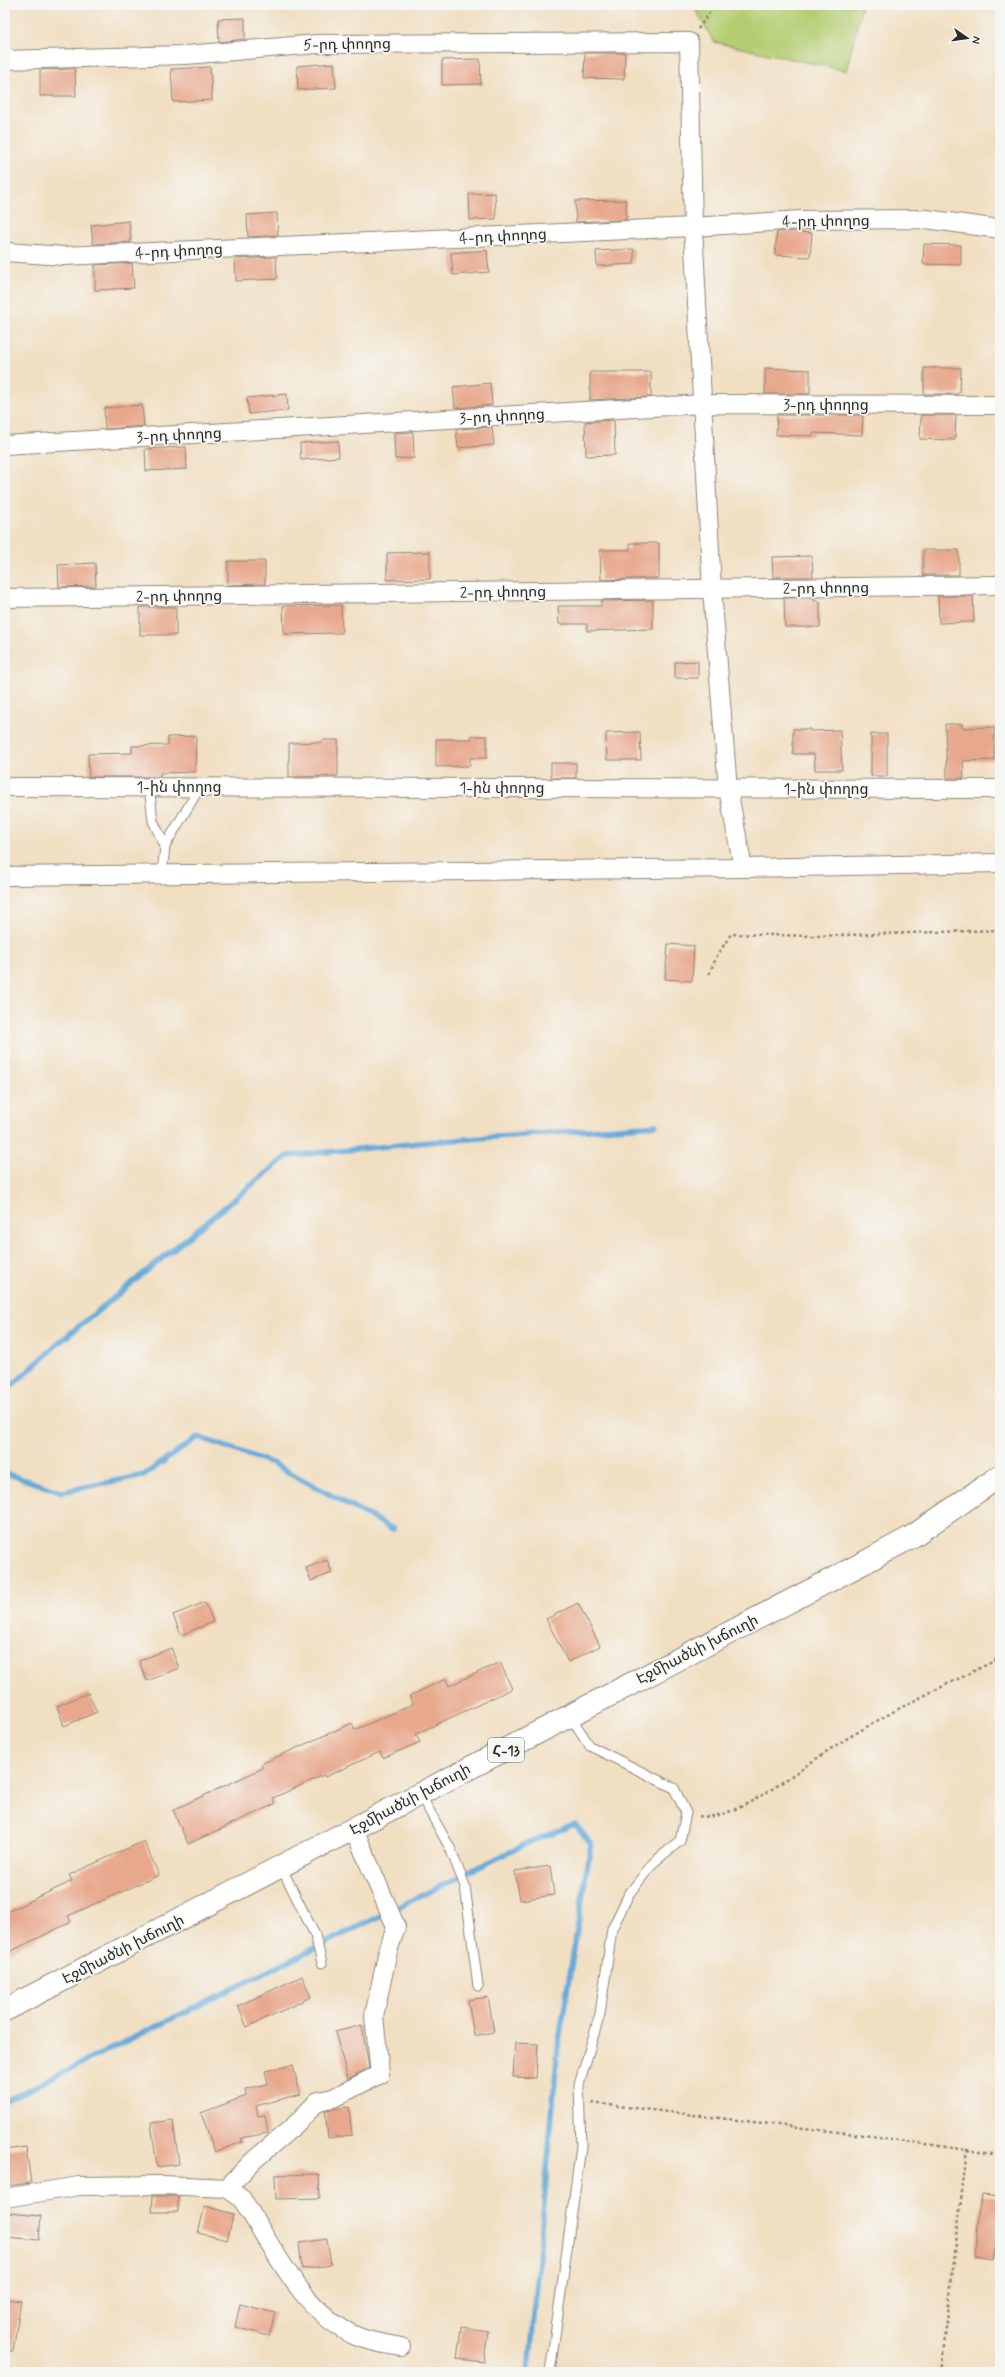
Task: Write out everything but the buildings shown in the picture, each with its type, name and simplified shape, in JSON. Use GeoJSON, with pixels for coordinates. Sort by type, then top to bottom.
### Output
{"type":"FeatureCollection","features":[{"type":"Feature","properties":{"kind":"main road","name":"Էջմիածնի խճուղի"},"geometry":{"type":"LineString","coordinates":[[5,2010],[354,1829],[912,1536],[1000,1476]]}},
{"type":"Feature","properties":{"kind":"street","name":"5-րդ փողոց"},"geometry":{"type":"LineString","coordinates":[[5,60],[186,55],[317,44],[689,42]]}},
{"type":"Feature","properties":{"kind":"street"},"geometry":{"type":"LineString","coordinates":[[689,42],[693,227],[712,590],[728,789],[744,868]]}},
{"type":"Feature","properties":{"kind":"street","name":"4-րդ փողոց"},"geometry":{"type":"LineString","coordinates":[[5,252],[64,256],[693,227],[800,220],[926,219],[1000,229]]}},
{"type":"Feature","properties":{"kind":"street","name":"3-րդ փողոց"},"geometry":{"type":"LineString","coordinates":[[5,445],[703,404],[1000,405]]}},
{"type":"Feature","properties":{"kind":"street","name":"2-րդ փողոց"},"geometry":{"type":"LineString","coordinates":[[5,598],[712,590],[1000,585]]}},
{"type":"Feature","properties":{"kind":"street","name":"1-ին փողոց"},"geometry":{"type":"LineString","coordinates":[[5,787],[149,786],[1000,789]]}},
{"type":"Feature","properties":{"kind":"street"},"geometry":{"type":"LineString","coordinates":[[5,876],[744,868],[1000,863]]}},
{"type":"Feature","properties":{"kind":"street"},"geometry":{"type":"LineString","coordinates":[[227,2188],[254,2160],[295,2125],[318,2101],[333,2098],[380,2074],[374,2016],[388,1950],[396,1927],[388,1903],[354,1829]]}},
{"type":"Feature","properties":{"kind":"street"},"geometry":{"type":"LineString","coordinates":[[5,2198],[79,2186],[227,2188],[242,2199],[306,2298],[328,2319],[357,2337],[401,2347]]}},
{"type":"Feature","properties":{"kind":"lane"},"geometry":{"type":"LineString","coordinates":[[149,786],[153,821],[165,846]]}},
{"type":"Feature","properties":{"kind":"lane"},"geometry":{"type":"LineString","coordinates":[[162,874],[165,846],[200,787]]}},
{"type":"Feature","properties":{"kind":"lane"},"geometry":{"type":"LineString","coordinates":[[550,2372],[581,2147],[579,2085],[600,2014],[612,1929],[629,1894],[654,1864],[680,1841],[686,1814],[674,1788],[590,1746],[570,1716]]}},
{"type":"Feature","properties":{"kind":"lane"},"geometry":{"type":"LineString","coordinates":[[420,1794],[450,1848],[465,1886],[478,1986]]}},
{"type":"Feature","properties":{"kind":"lane"},"geometry":{"type":"LineString","coordinates":[[281,1867],[315,1935],[322,1962]]}},
{"type":"Feature","properties":{"kind":"path"},"geometry":{"type":"LineString","coordinates":[[689,42],[715,5]]}},
{"type":"Feature","properties":{"kind":"path"},"geometry":{"type":"LineString","coordinates":[[709,974],[717,956],[731,934],[814,936],[1000,930]]}},
{"type":"Feature","properties":{"kind":"path"},"geometry":{"type":"LineString","coordinates":[[686,1814],[707,1818],[735,1809],[776,1787],[820,1756],[871,1724],[1000,1658]]}},
{"type":"Feature","properties":{"kind":"path"},"geometry":{"type":"LineString","coordinates":[[580,2101],[968,2149],[1000,2155]]}},
{"type":"Feature","properties":{"kind":"path"},"geometry":{"type":"LineString","coordinates":[[941,2372],[968,2149]]}},
{"type":"Feature","properties":{"kind":"green space"},"geometry":{"type":"Polygon","coordinates":[[[693,5],[862,5],[846,71],[714,42],[693,5]]]}},
{"type":"Feature","properties":{"kind":"waterway"},"geometry":{"type":"LineString","coordinates":[[5,1392],[60,1342],[287,1156],[429,1142],[656,1125]]}},
{"type":"Feature","properties":{"kind":"waterway"},"geometry":{"type":"LineString","coordinates":[[5,1473],[61,1492],[144,1475],[198,1437],[272,1463],[393,1529]]}},
{"type":"Feature","properties":{"kind":"waterway"},"geometry":{"type":"LineString","coordinates":[[5,2101],[530,1842],[575,1824],[591,1844],[558,2047],[529,2372]]}}]}
